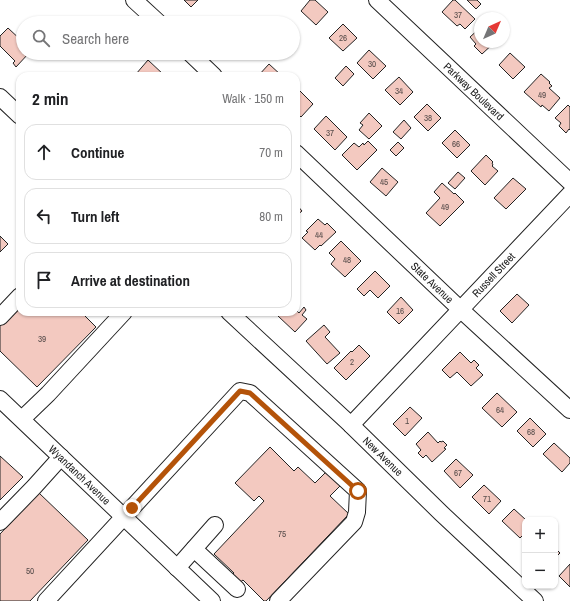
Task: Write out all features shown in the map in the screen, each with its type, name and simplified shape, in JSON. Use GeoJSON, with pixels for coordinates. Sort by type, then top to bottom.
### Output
{"type":"FeatureCollection","features":[{"type":"Feature","properties":{"kind":"street"},"geometry":{"type":"LineString","coordinates":[[134,0],[151,16]]}},
{"type":"Feature","properties":{"kind":"street","name":"Parkway Boulevard"},"geometry":{"type":"LineString","coordinates":[[377,0],[570,182]]}},
{"type":"Feature","properties":{"kind":"street"},"geometry":{"type":"LineString","coordinates":[[197,60],[210,72]]}},
{"type":"Feature","properties":{"kind":"street"},"geometry":{"type":"LineString","coordinates":[[0,97],[16,112]]}},
{"type":"Feature","properties":{"kind":"street","name":"State Avenue"},"geometry":{"type":"LineString","coordinates":[[300,157],[460,309],[570,410]]}},
{"type":"Feature","properties":{"kind":"street","name":"Russell Street"},"geometry":{"type":"LineString","coordinates":[[351,425],[570,194]]}},
{"type":"Feature","properties":{"kind":"street"},"geometry":{"type":"LineString","coordinates":[[0,317],[16,300]]}},
{"type":"Feature","properties":{"kind":"street"},"geometry":{"type":"LineString","coordinates":[[22,419],[48,394],[120,316]]}},
{"type":"Feature","properties":{"kind":"street","name":"New Avenue"},"geometry":{"type":"LineString","coordinates":[[234,316],[351,425],[441,514],[535,601]]}},
{"type":"Feature","properties":{"kind":"street"},"geometry":{"type":"LineString","coordinates":[[46,601],[240,391],[250,393],[358,491],[357,512],[354,522],[278,601]]}},
{"type":"Feature","properties":{"kind":"street","name":"Wyandanch Avenue"},"geometry":{"type":"LineString","coordinates":[[0,399],[212,601]]}},
{"type":"Feature","properties":{"kind":"street"},"geometry":{"type":"LineString","coordinates":[[0,522],[34,488],[61,457]]}},
{"type":"Feature","properties":{"kind":"street"},"geometry":{"type":"LineString","coordinates":[[178,568],[215,526]]}},
{"type":"Feature","properties":{"kind":"street"},"geometry":{"type":"LineString","coordinates":[[194,549],[237,589]]}},
{"type":"Feature","properties":{"kind":"building"},"geometry":{"type":"Polygon","coordinates":[[[184,0],[198,0],[191,7],[184,0]]]}},
{"type":"Feature","properties":{"kind":"building"},"geometry":{"type":"Polygon","coordinates":[[[310,0],[315,0],[328,12],[316,25],[301,11],[310,0]]]}},
{"type":"Feature","properties":{"kind":"building"},"geometry":{"type":"Polygon","coordinates":[[[453,0],[455,0],[474,18],[474,20],[465,29],[460,24],[457,26],[442,12],[453,0]]]}},
{"type":"Feature","properties":{"kind":"building"},"geometry":{"type":"Polygon","coordinates":[[[467,0],[477,0],[481,4],[476,9],[467,0]]]}},
{"type":"Feature","properties":{"kind":"building"},"geometry":{"type":"Polygon","coordinates":[[[343,24],[357,38],[343,51],[329,38],[343,24]]]}},
{"type":"Feature","properties":{"kind":"building"},"geometry":{"type":"Polygon","coordinates":[[[8,28],[16,35],[16,60],[22,60],[16,67],[13,63],[15,61],[0,46],[0,36],[8,28]]]}},
{"type":"Feature","properties":{"kind":"building"},"geometry":{"type":"Polygon","coordinates":[[[474,33],[474,42],[470,37],[474,33]]]}},
{"type":"Feature","properties":{"kind":"building"},"geometry":{"type":"Polygon","coordinates":[[[476,48],[488,48],[482,54],[476,48]]]}},
{"type":"Feature","properties":{"kind":"building"},"geometry":{"type":"Polygon","coordinates":[[[369,50],[386,66],[373,79],[357,63],[369,50]]]}},
{"type":"Feature","properties":{"kind":"building"},"geometry":{"type":"Polygon","coordinates":[[[510,53],[525,67],[513,79],[499,65],[510,53]]]}},
{"type":"Feature","properties":{"kind":"building"},"geometry":{"type":"Polygon","coordinates":[[[148,60],[161,72],[138,72],[148,60]]]}},
{"type":"Feature","properties":{"kind":"building"},"geometry":{"type":"Polygon","coordinates":[[[269,64],[278,72],[262,72],[269,64]]]}},
{"type":"Feature","properties":{"kind":"building"},"geometry":{"type":"Polygon","coordinates":[[[346,66],[354,74],[343,86],[335,78],[346,66]]]}},
{"type":"Feature","properties":{"kind":"building"},"geometry":{"type":"Polygon","coordinates":[[[541,74],[550,82],[549,83],[552,86],[549,88],[560,98],[549,111],[542,105],[541,107],[524,92],[541,74]]]}},
{"type":"Feature","properties":{"kind":"building"},"geometry":{"type":"Polygon","coordinates":[[[399,77],[413,92],[400,105],[385,90],[399,77]]]}},
{"type":"Feature","properties":{"kind":"building"},"geometry":{"type":"Polygon","coordinates":[[[300,91],[313,104],[301,117],[300,116],[300,91]]]}},
{"type":"Feature","properties":{"kind":"building"},"geometry":{"type":"Polygon","coordinates":[[[427,104],[441,118],[428,131],[414,117],[427,104]]]}},
{"type":"Feature","properties":{"kind":"building"},"geometry":{"type":"Polygon","coordinates":[[[568,105],[570,107],[570,130],[569,129],[566,133],[559,126],[561,123],[555,118],[568,105]]]}},
{"type":"Feature","properties":{"kind":"building"},"geometry":{"type":"Polygon","coordinates":[[[369,113],[382,126],[369,139],[359,130],[363,125],[360,123],[369,113]]]}},
{"type":"Feature","properties":{"kind":"building"},"geometry":{"type":"Polygon","coordinates":[[[326,116],[347,137],[335,150],[314,129],[326,116]]]}},
{"type":"Feature","properties":{"kind":"building"},"geometry":{"type":"Polygon","coordinates":[[[404,120],[411,128],[401,139],[393,132],[404,120]]]}},
{"type":"Feature","properties":{"kind":"building"},"geometry":{"type":"Polygon","coordinates":[[[455,130],[470,145],[457,158],[442,143],[455,130]]]}},
{"type":"Feature","properties":{"kind":"building"},"geometry":{"type":"Polygon","coordinates":[[[368,141],[377,150],[357,170],[342,155],[354,143],[359,147],[368,141]]]}},
{"type":"Feature","properties":{"kind":"building"},"geometry":{"type":"Polygon","coordinates":[[[398,142],[404,148],[396,156],[390,150],[398,142]]]}},
{"type":"Feature","properties":{"kind":"building"},"geometry":{"type":"Polygon","coordinates":[[[486,155],[493,162],[492,166],[498,171],[485,185],[471,171],[486,155]]]}},
{"type":"Feature","properties":{"kind":"building"},"geometry":{"type":"Polygon","coordinates":[[[382,168],[398,182],[386,196],[370,182],[382,168]]]}},
{"type":"Feature","properties":{"kind":"building"},"geometry":{"type":"Polygon","coordinates":[[[458,172],[465,178],[455,189],[448,183],[458,172]]]}},
{"type":"Feature","properties":{"kind":"building"},"geometry":{"type":"Polygon","coordinates":[[[513,178],[526,189],[506,209],[494,198],[513,178]]]}},
{"type":"Feature","properties":{"kind":"building"},"geometry":{"type":"Polygon","coordinates":[[[442,183],[464,202],[440,226],[426,213],[440,198],[434,192],[442,183]]]}},
{"type":"Feature","properties":{"kind":"building"},"geometry":{"type":"Polygon","coordinates":[[[318,219],[325,225],[327,223],[336,232],[315,250],[302,238],[308,232],[306,231],[318,219]]]}},
{"type":"Feature","properties":{"kind":"building"},"geometry":{"type":"Polygon","coordinates":[[[0,236],[8,244],[0,252],[0,236]]]}},
{"type":"Feature","properties":{"kind":"building"},"geometry":{"type":"Polygon","coordinates":[[[341,241],[361,261],[345,277],[331,264],[335,259],[329,253],[341,241]]]}},
{"type":"Feature","properties":{"kind":"building"},"geometry":{"type":"Polygon","coordinates":[[[375,271],[390,286],[378,298],[370,290],[364,296],[357,289],[375,271]]]}},
{"type":"Feature","properties":{"kind":"building"},"geometry":{"type":"Polygon","coordinates":[[[517,294],[529,305],[512,323],[500,311],[517,294]]]}},
{"type":"Feature","properties":{"kind":"building"},"geometry":{"type":"Polygon","coordinates":[[[401,297],[413,310],[399,324],[387,312],[401,297]]]}},
{"type":"Feature","properties":{"kind":"building"},"geometry":{"type":"Polygon","coordinates":[[[16,306],[16,316],[85,316],[96,327],[37,387],[0,351],[0,323],[16,306]]]}},
{"type":"Feature","properties":{"kind":"building"},"geometry":{"type":"Polygon","coordinates":[[[304,307],[306,310],[302,315],[307,319],[295,332],[278,316],[300,316],[300,312],[304,307]]]}},
{"type":"Feature","properties":{"kind":"building"},"geometry":{"type":"Polygon","coordinates":[[[324,325],[330,332],[325,337],[340,353],[327,364],[306,341],[324,325]]]}},
{"type":"Feature","properties":{"kind":"building"},"geometry":{"type":"Polygon","coordinates":[[[359,345],[370,356],[346,380],[334,368],[359,345]]]}},
{"type":"Feature","properties":{"kind":"building"},"geometry":{"type":"Polygon","coordinates":[[[460,352],[471,363],[474,360],[479,365],[476,368],[483,375],[471,386],[457,372],[450,378],[442,370],[460,352]]]}},
{"type":"Feature","properties":{"kind":"building"},"geometry":{"type":"Polygon","coordinates":[[[497,393],[517,412],[502,427],[482,408],[497,393]]]}},
{"type":"Feature","properties":{"kind":"building"},"geometry":{"type":"Polygon","coordinates":[[[410,407],[422,418],[405,436],[393,424],[410,407]]]}},
{"type":"Feature","properties":{"kind":"building"},"geometry":{"type":"Polygon","coordinates":[[[530,418],[546,434],[533,447],[517,431],[530,418]]]}},
{"type":"Feature","properties":{"kind":"building"},"geometry":{"type":"Polygon","coordinates":[[[428,432],[438,443],[443,441],[447,445],[444,448],[446,449],[432,462],[426,455],[423,458],[418,453],[421,450],[416,444],[428,432]]]}},
{"type":"Feature","properties":{"kind":"building"},"geometry":{"type":"Polygon","coordinates":[[[554,443],[570,458],[570,463],[562,472],[543,454],[554,443]]]}},
{"type":"Feature","properties":{"kind":"building"},"geometry":{"type":"Polygon","coordinates":[[[270,447],[294,471],[298,467],[315,483],[326,472],[340,486],[330,496],[349,514],[266,601],[264,601],[243,580],[239,583],[231,576],[234,573],[214,554],[264,501],[259,496],[254,501],[235,483],[270,447]]]}},
{"type":"Feature","properties":{"kind":"building"},"geometry":{"type":"Polygon","coordinates":[[[0,456],[23,477],[0,500],[0,456]]]}},
{"type":"Feature","properties":{"kind":"building"},"geometry":{"type":"Polygon","coordinates":[[[456,459],[473,475],[460,488],[444,471],[456,459]]]}},
{"type":"Feature","properties":{"kind":"building"},"geometry":{"type":"Polygon","coordinates":[[[484,485],[501,501],[489,514],[472,497],[484,485]]]}},
{"type":"Feature","properties":{"kind":"building"},"geometry":{"type":"Polygon","coordinates":[[[39,493],[88,540],[30,601],[0,601],[0,534],[39,493]]]}},
{"type":"Feature","properties":{"kind":"building"},"geometry":{"type":"Polygon","coordinates":[[[514,509],[523,517],[522,536],[520,538],[502,521],[514,509]]]}},
{"type":"Feature","properties":{"kind":"building"},"geometry":{"type":"Polygon","coordinates":[[[570,564],[570,587],[559,576],[570,564]]]}},
{"type":"Feature","properties":{"kind":"route"},"geometry":{"type":"LineString","coordinates":[[132,508],[240,391],[250,393],[358,491]]}}]}
